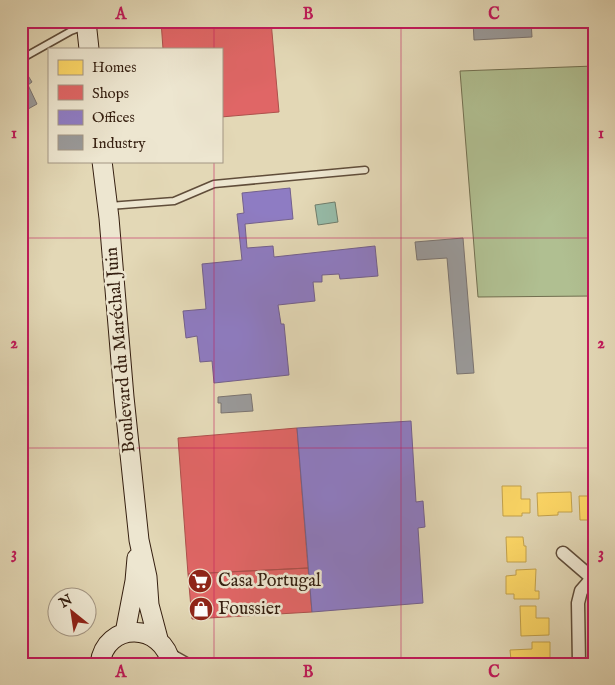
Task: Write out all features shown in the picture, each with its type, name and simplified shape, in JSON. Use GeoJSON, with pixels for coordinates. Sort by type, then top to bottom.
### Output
{"type":"FeatureCollection","features":[{"type":"Feature","properties":{"kind":"main road"},"geometry":{"type":"LineString","coordinates":[[86,24],[89,48]]}},
{"type":"Feature","properties":{"kind":"main road","name":"Boulevard du Maréchal Juin"},"geometry":{"type":"LineString","coordinates":[[102,162],[108,206],[124,397],[139,540],[158,639]]}},
{"type":"Feature","properties":{"kind":"main road","name":"Boulevard du Maréchal Juin"},"geometry":{"type":"LineString","coordinates":[[125,633],[135,581],[139,540]]}},
{"type":"Feature","properties":{"kind":"main road"},"geometry":{"type":"LineString","coordinates":[[100,664],[105,648],[114,639],[125,633],[142,632],[158,639],[176,661]]}},
{"type":"Feature","properties":{"kind":"street"},"geometry":{"type":"LineString","coordinates":[[563,553],[593,577],[581,591],[578,603],[579,664]]}},
{"type":"Feature","properties":{"kind":"lane"},"geometry":{"type":"LineString","coordinates":[[21,59],[86,24]]}},
{"type":"Feature","properties":{"kind":"lane"},"geometry":{"type":"LineString","coordinates":[[108,206],[174,200],[214,184],[365,170]]}},
{"type":"Feature","properties":{"kind":"shaded area"},"geometry":{"type":"Polygon","coordinates":[[[594,66],[594,296],[478,297],[460,71],[594,66]]]}},
{"type":"Feature","properties":{"kind":"shaded area"},"geometry":{"type":"Polygon","coordinates":[[[335,202],[338,222],[318,225],[315,205],[335,202]]]}},
{"type":"Feature","properties":{"kind":"building: Homes"},"geometry":{"type":"Polygon","coordinates":[[[502,486],[521,486],[521,499],[530,499],[530,513],[522,513],[522,516],[503,516],[502,486]]]}},
{"type":"Feature","properties":{"kind":"building: Homes"},"geometry":{"type":"Polygon","coordinates":[[[571,492],[572,512],[558,512],[558,515],[538,516],[537,493],[571,492]]]}},
{"type":"Feature","properties":{"kind":"building: Homes"},"geometry":{"type":"Polygon","coordinates":[[[579,496],[594,496],[594,523],[589,523],[589,520],[580,520],[579,496]]]}},
{"type":"Feature","properties":{"kind":"building: Homes"},"geometry":{"type":"Polygon","coordinates":[[[506,537],[523,537],[524,546],[526,546],[526,562],[507,562],[506,537]]]}},
{"type":"Feature","properties":{"kind":"building: Homes"},"geometry":{"type":"Polygon","coordinates":[[[536,569],[535,591],[539,591],[539,599],[514,599],[514,594],[506,594],[506,576],[516,575],[516,570],[536,569]]]}},
{"type":"Feature","properties":{"kind":"building: Homes"},"geometry":{"type":"Polygon","coordinates":[[[520,606],[536,606],[536,618],[549,618],[549,635],[521,636],[520,606]]]}},
{"type":"Feature","properties":{"kind":"building: Homes"},"geometry":{"type":"Polygon","coordinates":[[[532,642],[550,642],[550,664],[515,664],[515,660],[511,660],[510,650],[532,649],[532,642]]]}},
{"type":"Feature","properties":{"kind":"building: Shops"},"geometry":{"type":"Polygon","coordinates":[[[161,21],[271,21],[279,112],[222,117],[222,48],[163,48],[161,21]]]}},
{"type":"Feature","properties":{"kind":"building: Shops"},"geometry":{"type":"Polygon","coordinates":[[[297,428],[308,568],[188,574],[178,438],[297,428]]]}},
{"type":"Feature","properties":{"kind":"building: Shops"},"geometry":{"type":"Polygon","coordinates":[[[308,568],[312,612],[192,619],[188,574],[308,568]]]}},
{"type":"Feature","properties":{"kind":"building: Offices"},"geometry":{"type":"Polygon","coordinates":[[[290,188],[293,219],[245,224],[247,248],[273,246],[274,257],[375,246],[378,276],[340,279],[339,274],[322,275],[322,282],[313,282],[315,301],[278,305],[281,324],[284,324],[289,375],[214,383],[212,361],[200,362],[197,336],[186,338],[183,311],[206,309],[202,264],[242,260],[237,214],[244,213],[242,193],[290,188]]]}},
{"type":"Feature","properties":{"kind":"building: Offices"},"geometry":{"type":"Polygon","coordinates":[[[411,421],[416,502],[423,501],[425,527],[418,528],[423,603],[312,612],[297,428],[411,421]]]}},
{"type":"Feature","properties":{"kind":"building: Industry"},"geometry":{"type":"Polygon","coordinates":[[[473,21],[531,21],[532,37],[474,40],[473,21]]]}},
{"type":"Feature","properties":{"kind":"building: Industry"},"geometry":{"type":"Polygon","coordinates":[[[21,73],[27,74],[32,82],[28,85],[37,104],[21,113],[21,73]]]}},
{"type":"Feature","properties":{"kind":"building: Industry"},"geometry":{"type":"Polygon","coordinates":[[[463,238],[474,373],[457,374],[447,258],[417,260],[415,242],[463,238]]]}},
{"type":"Feature","properties":{"kind":"building: Industry"},"geometry":{"type":"Polygon","coordinates":[[[251,394],[253,411],[221,413],[221,403],[218,403],[218,397],[251,394]]]}},
{"type":"Feature","properties":{"kind":"place","name":"Casa Portugal"},"geometry":{"type":"Point","coordinates":[200,581]}},
{"type":"Feature","properties":{"kind":"place","name":"Foussier"},"geometry":{"type":"Point","coordinates":[201,609]}}]}
